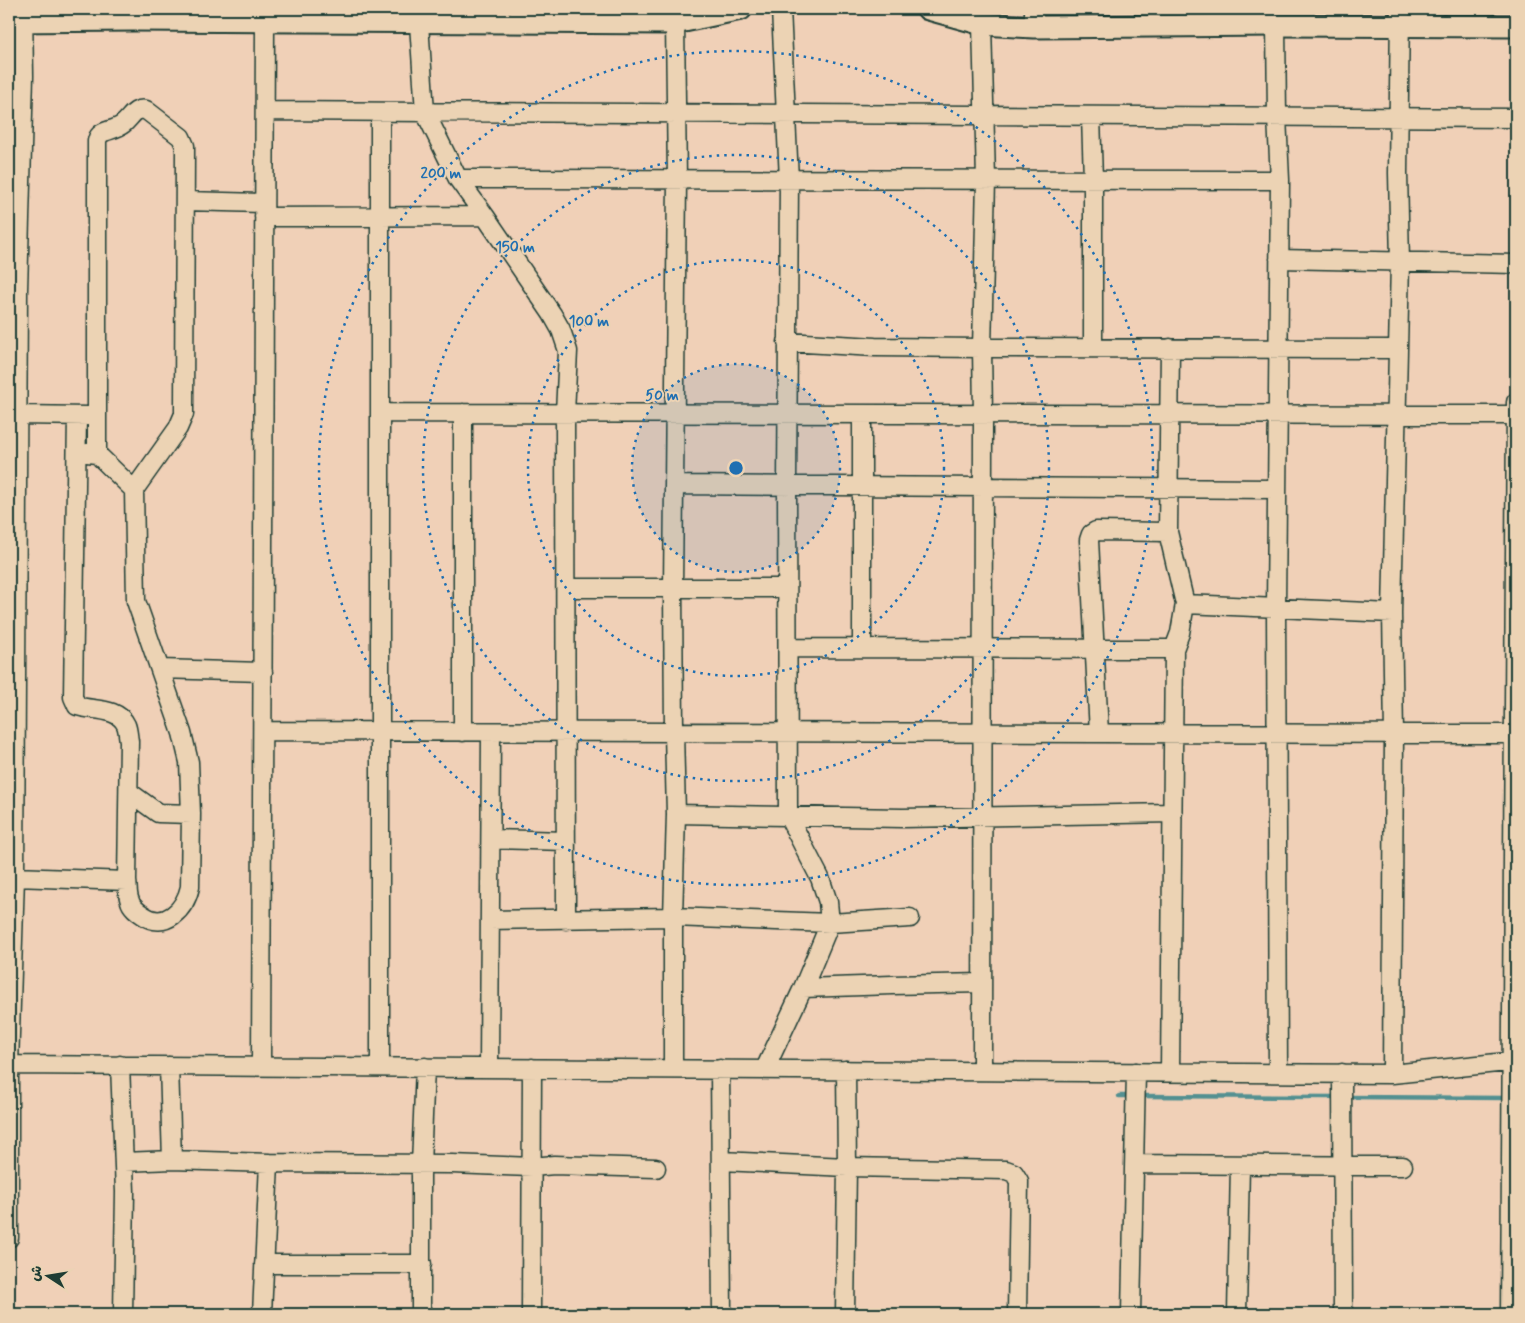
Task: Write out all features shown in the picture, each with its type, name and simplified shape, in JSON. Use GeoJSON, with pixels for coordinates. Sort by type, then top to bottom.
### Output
{"type":"FeatureCollection","features":[{"type":"Feature","properties":{"kind":"main road"},"geometry":{"type":"LineString","coordinates":[[928,9],[982,24],[1034,18],[1276,25],[1399,17],[1516,26]]}},
{"type":"Feature","properties":{"kind":"main road"},"geometry":{"type":"LineString","coordinates":[[19,17],[135,14],[265,21],[324,15],[540,15],[675,23],[734,10]]}},
{"type":"Feature","properties":{"kind":"street"},"geometry":{"type":"LineString","coordinates":[[765,1069],[803,988],[830,923],[828,902],[820,878],[788,816],[786,486],[789,180],[781,9]]}},
{"type":"Feature","properties":{"kind":"street"},"geometry":{"type":"LineString","coordinates":[[418,15],[425,112],[458,179],[561,330],[568,351],[565,413],[566,920]]}},
{"type":"Feature","properties":{"kind":"street"},"geometry":{"type":"LineString","coordinates":[[9,1238],[9,1065],[15,877],[12,710],[16,415],[13,290],[15,110],[24,76],[19,17]]}},
{"type":"Feature","properties":{"kind":"street"},"geometry":{"type":"LineString","coordinates":[[1392,1074],[1394,734],[1392,613],[1400,262],[1399,17]]}},
{"type":"Feature","properties":{"kind":"street"},"geometry":{"type":"LineString","coordinates":[[261,1066],[265,21]]}},
{"type":"Feature","properties":{"kind":"street"},"geometry":{"type":"LineString","coordinates":[[673,1069],[673,917],[676,814],[673,589],[677,180],[675,23]]}},
{"type":"Feature","properties":{"kind":"street"},"geometry":{"type":"LineString","coordinates":[[982,24],[986,180],[982,348],[982,1071]]}},
{"type":"Feature","properties":{"kind":"street"},"geometry":{"type":"LineString","coordinates":[[1276,25],[1280,180],[1276,608],[1278,1073]]}},
{"type":"Feature","properties":{"kind":"street"},"geometry":{"type":"LineString","coordinates":[[77,416],[73,697],[77,706],[109,711],[119,717],[126,726],[129,741],[127,882],[130,902],[138,912],[148,919],[158,921],[169,918],[182,908],[190,887],[191,814],[189,762],[160,669],[136,601],[134,490],[178,428],[184,414],[184,141],[153,115],[146,110],[140,109],[118,128],[102,132],[99,135],[98,141],[97,454]]}},
{"type":"Feature","properties":{"kind":"street"},"geometry":{"type":"LineString","coordinates":[[265,111],[1516,118]]}},
{"type":"Feature","properties":{"kind":"street"},"geometry":{"type":"LineString","coordinates":[[380,112],[380,1067]]}},
{"type":"Feature","properties":{"kind":"street"},"geometry":{"type":"LineString","coordinates":[[1091,116],[1093,348]]}},
{"type":"Feature","properties":{"kind":"street"},"geometry":{"type":"LineString","coordinates":[[458,179],[1280,180]]}},
{"type":"Feature","properties":{"kind":"street"},"geometry":{"type":"LineString","coordinates":[[185,201],[264,210],[380,216],[485,216]]}},
{"type":"Feature","properties":{"kind":"street"},"geometry":{"type":"LineString","coordinates":[[1279,259],[1516,264]]}},
{"type":"Feature","properties":{"kind":"street"},"geometry":{"type":"LineString","coordinates":[[787,342],[875,347],[1398,350]]}},
{"type":"Feature","properties":{"kind":"street"},"geometry":{"type":"LineString","coordinates":[[1170,348],[1168,532],[1185,604],[1180,633],[1174,649],[1170,1072]]}},
{"type":"Feature","properties":{"kind":"street"},"geometry":{"type":"LineString","coordinates":[[1510,1314],[1513,1275],[1514,1168],[1516,402]]}},
{"type":"Feature","properties":{"kind":"street"},"geometry":{"type":"LineString","coordinates":[[380,413],[1516,415]]}},
{"type":"Feature","properties":{"kind":"street"},"geometry":{"type":"LineString","coordinates":[[463,413],[463,732]]}},
{"type":"Feature","properties":{"kind":"street"},"geometry":{"type":"LineString","coordinates":[[862,414],[862,648]]}},
{"type":"Feature","properties":{"kind":"street"},"geometry":{"type":"LineString","coordinates":[[16,415],[98,416]]}},
{"type":"Feature","properties":{"kind":"street"},"geometry":{"type":"LineString","coordinates":[[76,451],[97,454],[134,490]]}},
{"type":"Feature","properties":{"kind":"street"},"geometry":{"type":"LineString","coordinates":[[674,484],[1277,489]]}},
{"type":"Feature","properties":{"kind":"street"},"geometry":{"type":"LineString","coordinates":[[1099,733],[1089,540],[1091,534],[1096,532],[1168,532]]}},
{"type":"Feature","properties":{"kind":"street"},"geometry":{"type":"LineString","coordinates":[[566,588],[787,588]]}},
{"type":"Feature","properties":{"kind":"street"},"geometry":{"type":"LineString","coordinates":[[1185,604],[1392,613]]}},
{"type":"Feature","properties":{"kind":"street"},"geometry":{"type":"LineString","coordinates":[[788,648],[1174,649]]}},
{"type":"Feature","properties":{"kind":"street"},"geometry":{"type":"LineString","coordinates":[[160,669],[263,672]]}},
{"type":"Feature","properties":{"kind":"street"},"geometry":{"type":"LineString","coordinates":[[263,731],[1515,734]]}},
{"type":"Feature","properties":{"kind":"street"},"geometry":{"type":"LineString","coordinates":[[489,1068],[491,732]]}},
{"type":"Feature","properties":{"kind":"street"},"geometry":{"type":"LineString","coordinates":[[129,792],[158,813],[191,814]]}},
{"type":"Feature","properties":{"kind":"street"},"geometry":{"type":"LineString","coordinates":[[676,814],[903,818],[1173,813]]}},
{"type":"Feature","properties":{"kind":"street"},"geometry":{"type":"LineString","coordinates":[[491,839],[566,841]]}},
{"type":"Feature","properties":{"kind":"street"},"geometry":{"type":"LineString","coordinates":[[15,877],[127,882]]}},
{"type":"Feature","properties":{"kind":"street"},"geometry":{"type":"LineString","coordinates":[[490,920],[673,917],[830,923],[910,918]]}},
{"type":"Feature","properties":{"kind":"street"},"geometry":{"type":"LineString","coordinates":[[803,988],[982,984]]}},
{"type":"Feature","properties":{"kind":"street"},"geometry":{"type":"LineString","coordinates":[[9,1065],[1392,1074],[1514,1061]]}},
{"type":"Feature","properties":{"kind":"street"},"geometry":{"type":"LineString","coordinates":[[120,1065],[124,1162],[123,1314]]}},
{"type":"Feature","properties":{"kind":"street"},"geometry":{"type":"LineString","coordinates":[[169,1066],[172,1160]]}},
{"type":"Feature","properties":{"kind":"street"},"geometry":{"type":"LineString","coordinates":[[421,1314],[421,1164],[425,1067]]}},
{"type":"Feature","properties":{"kind":"street"},"geometry":{"type":"LineString","coordinates":[[531,1314],[532,1068]]}},
{"type":"Feature","properties":{"kind":"street"},"geometry":{"type":"LineString","coordinates":[[720,1069],[722,1314]]}},
{"type":"Feature","properties":{"kind":"street"},"geometry":{"type":"LineString","coordinates":[[845,1314],[848,1167],[846,1070]]}},
{"type":"Feature","properties":{"kind":"street"},"geometry":{"type":"LineString","coordinates":[[1131,1314],[1136,1072]]}},
{"type":"Feature","properties":{"kind":"street"},"geometry":{"type":"LineString","coordinates":[[1342,1073],[1343,1314]]}},
{"type":"Feature","properties":{"kind":"street"},"geometry":{"type":"LineString","coordinates":[[124,1162],[172,1160],[656,1168]]}},
{"type":"Feature","properties":{"kind":"street"},"geometry":{"type":"LineString","coordinates":[[721,1161],[848,1167],[1006,1170],[1014,1173],[1019,1181],[1017,1314]]}},
{"type":"Feature","properties":{"kind":"street"},"geometry":{"type":"LineString","coordinates":[[262,1314],[269,1163]]}},
{"type":"Feature","properties":{"kind":"street"},"geometry":{"type":"LineString","coordinates":[[1134,1164],[1403,1166]]}},
{"type":"Feature","properties":{"kind":"street"},"geometry":{"type":"LineString","coordinates":[[1237,1314],[1240,1165]]}},
{"type":"Feature","properties":{"kind":"street"},"geometry":{"type":"LineString","coordinates":[[264,1264],[422,1264]]}},
{"type":"Feature","properties":{"kind":"waterway"},"geometry":{"type":"LineString","coordinates":[[1119,1096],[1132,1096]]}},
{"type":"Feature","properties":{"kind":"waterway"},"geometry":{"type":"LineString","coordinates":[[1140,1096],[1337,1097]]}},
{"type":"Feature","properties":{"kind":"waterway"},"geometry":{"type":"LineString","coordinates":[[1345,1097],[1507,1098]]}}]}
